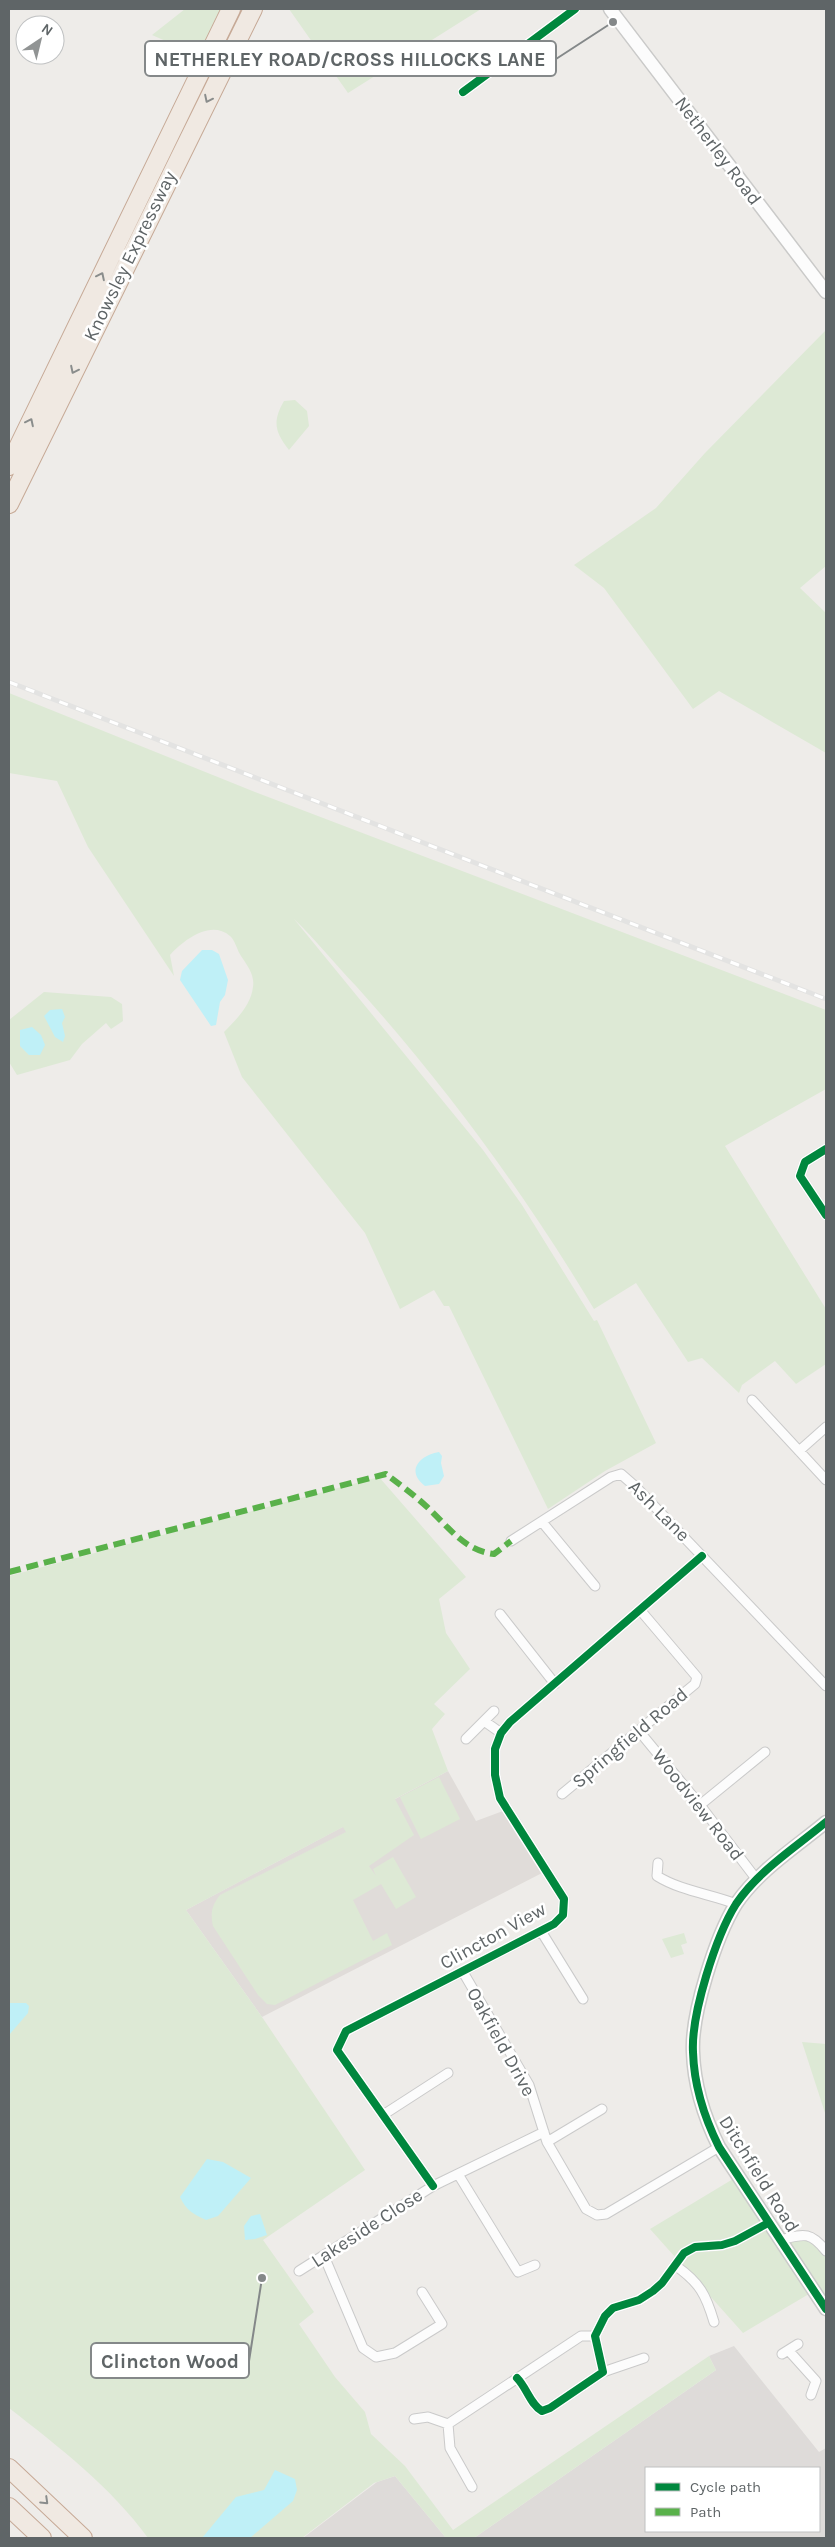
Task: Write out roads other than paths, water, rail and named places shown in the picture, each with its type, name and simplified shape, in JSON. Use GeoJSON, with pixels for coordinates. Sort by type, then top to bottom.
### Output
{"type":"FeatureCollection","features":[{"type":"Feature","properties":{"kind":"highway","name":"Knowsley Expressway"},"geometry":{"type":"LineString","coordinates":[[9,466],[231,9]]}},
{"type":"Feature","properties":{"kind":"highway","name":"Knowsley Expressway"},"geometry":{"type":"LineString","coordinates":[[9,504],[253,9]]}},
{"type":"Feature","properties":{"kind":"highway"},"geometry":{"type":"LineString","coordinates":[[9,2468],[83,2538]]}},
{"type":"Feature","properties":{"kind":"highway"},"geometry":{"type":"LineString","coordinates":[[9,2507],[42,2538]]}},
{"type":"Feature","properties":{"kind":"street"},"geometry":{"type":"LineString","coordinates":[[463,92],[575,9]]}},
{"type":"Feature","properties":{"kind":"street","name":"Netherley Road"},"geometry":{"type":"LineString","coordinates":[[610,9],[826,292]]}},
{"type":"Feature","properties":{"kind":"street"},"geometry":{"type":"LineString","coordinates":[[826,1149],[805,1162],[800,1176],[826,1215]]}},
{"type":"Feature","properties":{"kind":"street"},"geometry":{"type":"LineString","coordinates":[[752,1400],[826,1480]]}},
{"type":"Feature","properties":{"kind":"street"},"geometry":{"type":"LineString","coordinates":[[799,1451],[826,1427]]}},
{"type":"Feature","properties":{"kind":"street","name":"Ash Lane"},"geometry":{"type":"LineString","coordinates":[[512,1541],[610,1477],[621,1474],[637,1488],[826,1686]]}},
{"type":"Feature","properties":{"kind":"street"},"geometry":{"type":"LineString","coordinates":[[542,1522],[595,1586]]}},
{"type":"Feature","properties":{"kind":"street","name":"Clincton View"},"geometry":{"type":"LineString","coordinates":[[433,2186],[337,2050],[346,2031],[541,1931],[554,1924],[563,1915],[564,1900],[500,1798],[495,1776],[495,1749],[502,1733],[510,1722],[641,1611],[702,1556]]}},
{"type":"Feature","properties":{"kind":"street","name":"Springfield Road"},"geometry":{"type":"LineString","coordinates":[[562,1794],[695,1684],[697,1677],[641,1611]]}},
{"type":"Feature","properties":{"kind":"street"},"geometry":{"type":"LineString","coordinates":[[500,1614],[555,1684]]}},
{"type":"Feature","properties":{"kind":"street"},"geometry":{"type":"LineString","coordinates":[[466,1739],[494,1711]]}},
{"type":"Feature","properties":{"kind":"street"},"geometry":{"type":"LineString","coordinates":[[484,1721],[502,1733]]}},
{"type":"Feature","properties":{"kind":"street","name":"Woodview Road"},"geometry":{"type":"LineString","coordinates":[[639,1731],[700,1805],[757,1880]]}},
{"type":"Feature","properties":{"kind":"street"},"geometry":{"type":"LineString","coordinates":[[700,1805],[765,1752]]}},
{"type":"Feature","properties":{"kind":"street","name":"Ditchfield Road"},"geometry":{"type":"LineString","coordinates":[[826,1822],[757,1880],[736,1904],[716,1947],[701,1992],[693,2050],[694,2072],[706,2120],[719,2147],[826,2309]]}},
{"type":"Feature","properties":{"kind":"street"},"geometry":{"type":"LineString","coordinates":[[658,1863],[658,1876],[669,1884],[718,1896],[736,1904]]}},
{"type":"Feature","properties":{"kind":"street"},"geometry":{"type":"LineString","coordinates":[[541,1931],[583,1999]]}},
{"type":"Feature","properties":{"kind":"street","name":"Oakfield Drive"},"geometry":{"type":"LineString","coordinates":[[463,1972],[529,2085],[547,2142],[586,2209],[597,2214],[606,2214],[719,2147]]}},
{"type":"Feature","properties":{"kind":"street"},"geometry":{"type":"LineString","coordinates":[[383,2115],[448,2073]]}},
{"type":"Feature","properties":{"kind":"street"},"geometry":{"type":"LineString","coordinates":[[547,2142],[602,2109]]}},
{"type":"Feature","properties":{"kind":"street","name":"Lakeside Close"},"geometry":{"type":"LineString","coordinates":[[299,2271],[433,2186],[544,2132]]}},
{"type":"Feature","properties":{"kind":"street"},"geometry":{"type":"LineString","coordinates":[[458,2174],[518,2272],[534,2265]]}},
{"type":"Feature","properties":{"kind":"street"},"geometry":{"type":"LineString","coordinates":[[603,2372],[595,2336],[605,2316],[613,2308],[639,2300],[653,2291],[676,2266],[684,2253],[695,2247],[722,2245],[735,2241],[768,2223]]}},
{"type":"Feature","properties":{"kind":"street"},"geometry":{"type":"LineString","coordinates":[[780,2240],[809,2235],[816,2239],[826,2251]]}},
{"type":"Feature","properties":{"kind":"street"},"geometry":{"type":"LineString","coordinates":[[324,2256],[363,2348],[376,2357],[395,2354],[442,2324],[422,2292]]}},
{"type":"Feature","properties":{"kind":"street"},"geometry":{"type":"LineString","coordinates":[[676,2266],[692,2277],[706,2296],[714,2322]]}},
{"type":"Feature","properties":{"kind":"street"},"geometry":{"type":"LineString","coordinates":[[448,2424],[580,2336],[595,2336]]}},
{"type":"Feature","properties":{"kind":"street"},"geometry":{"type":"LineString","coordinates":[[798,2344],[785,2352],[816,2382]]}},
{"type":"Feature","properties":{"kind":"street"},"geometry":{"type":"LineString","coordinates":[[517,2378],[523,2384],[536,2407],[542,2411],[550,2408],[603,2372],[644,2358]]}},
{"type":"Feature","properties":{"kind":"street"},"geometry":{"type":"LineString","coordinates":[[811,2395],[816,2382],[826,2378]]}},
{"type":"Feature","properties":{"kind":"street"},"geometry":{"type":"LineString","coordinates":[[414,2419],[428,2417],[448,2424]]}},
{"type":"Feature","properties":{"kind":"street"},"geometry":{"type":"LineString","coordinates":[[448,2424],[450,2448],[472,2487]]}},
{"type":"Feature","properties":{"kind":"water"},"geometry":{"type":"Polygon","coordinates":[[[202,950],[212,950],[219,954],[228,980],[225,995],[220,1002],[216,1025],[211,1026],[180,980],[182,971],[202,950]]]}},
{"type":"Feature","properties":{"kind":"water"},"geometry":{"type":"Polygon","coordinates":[[[62,1009],[65,1017],[62,1023],[65,1036],[63,1042],[55,1037],[44,1016],[50,1010],[62,1009]]]}},
{"type":"Feature","properties":{"kind":"water"},"geometry":{"type":"Polygon","coordinates":[[[32,1027],[41,1035],[45,1045],[40,1055],[29,1055],[20,1046],[20,1030],[32,1027]]]}},
{"type":"Feature","properties":{"kind":"water"},"geometry":{"type":"Polygon","coordinates":[[[439,1452],[442,1456],[441,1463],[444,1476],[439,1484],[425,1486],[416,1475],[417,1465],[426,1456],[439,1452]]]}},
{"type":"Feature","properties":{"kind":"water"},"geometry":{"type":"Polygon","coordinates":[[[9,2003],[26,2003],[29,2006],[28,2013],[9,2035],[9,2003]]]}},
{"type":"Feature","properties":{"kind":"water"},"geometry":{"type":"Polygon","coordinates":[[[207,2159],[223,2162],[251,2178],[218,2216],[206,2220],[190,2211],[180,2197],[207,2159]]]}},
{"type":"Feature","properties":{"kind":"water"},"geometry":{"type":"Polygon","coordinates":[[[260,2214],[267,2235],[245,2240],[244,2226],[251,2216],[260,2214]]]}},
{"type":"Feature","properties":{"kind":"water"},"geometry":{"type":"Polygon","coordinates":[[[275,2470],[295,2479],[297,2490],[293,2501],[250,2538],[202,2538],[236,2497],[264,2490],[275,2470]]]}},
{"type":"Feature","properties":{"kind":"railway"},"geometry":{"type":"LineString","coordinates":[[9,682],[826,999]]}},
{"type":"Feature","properties":{"kind":"place","name":"NETHERLEY ROAD/CROSS HILLOCKS LANE"},"geometry":{"type":"Point","coordinates":[613,22]}},
{"type":"Feature","properties":{"kind":"place","name":"Clincton Wood"},"geometry":{"type":"Point","coordinates":[262,2278]}}]}
